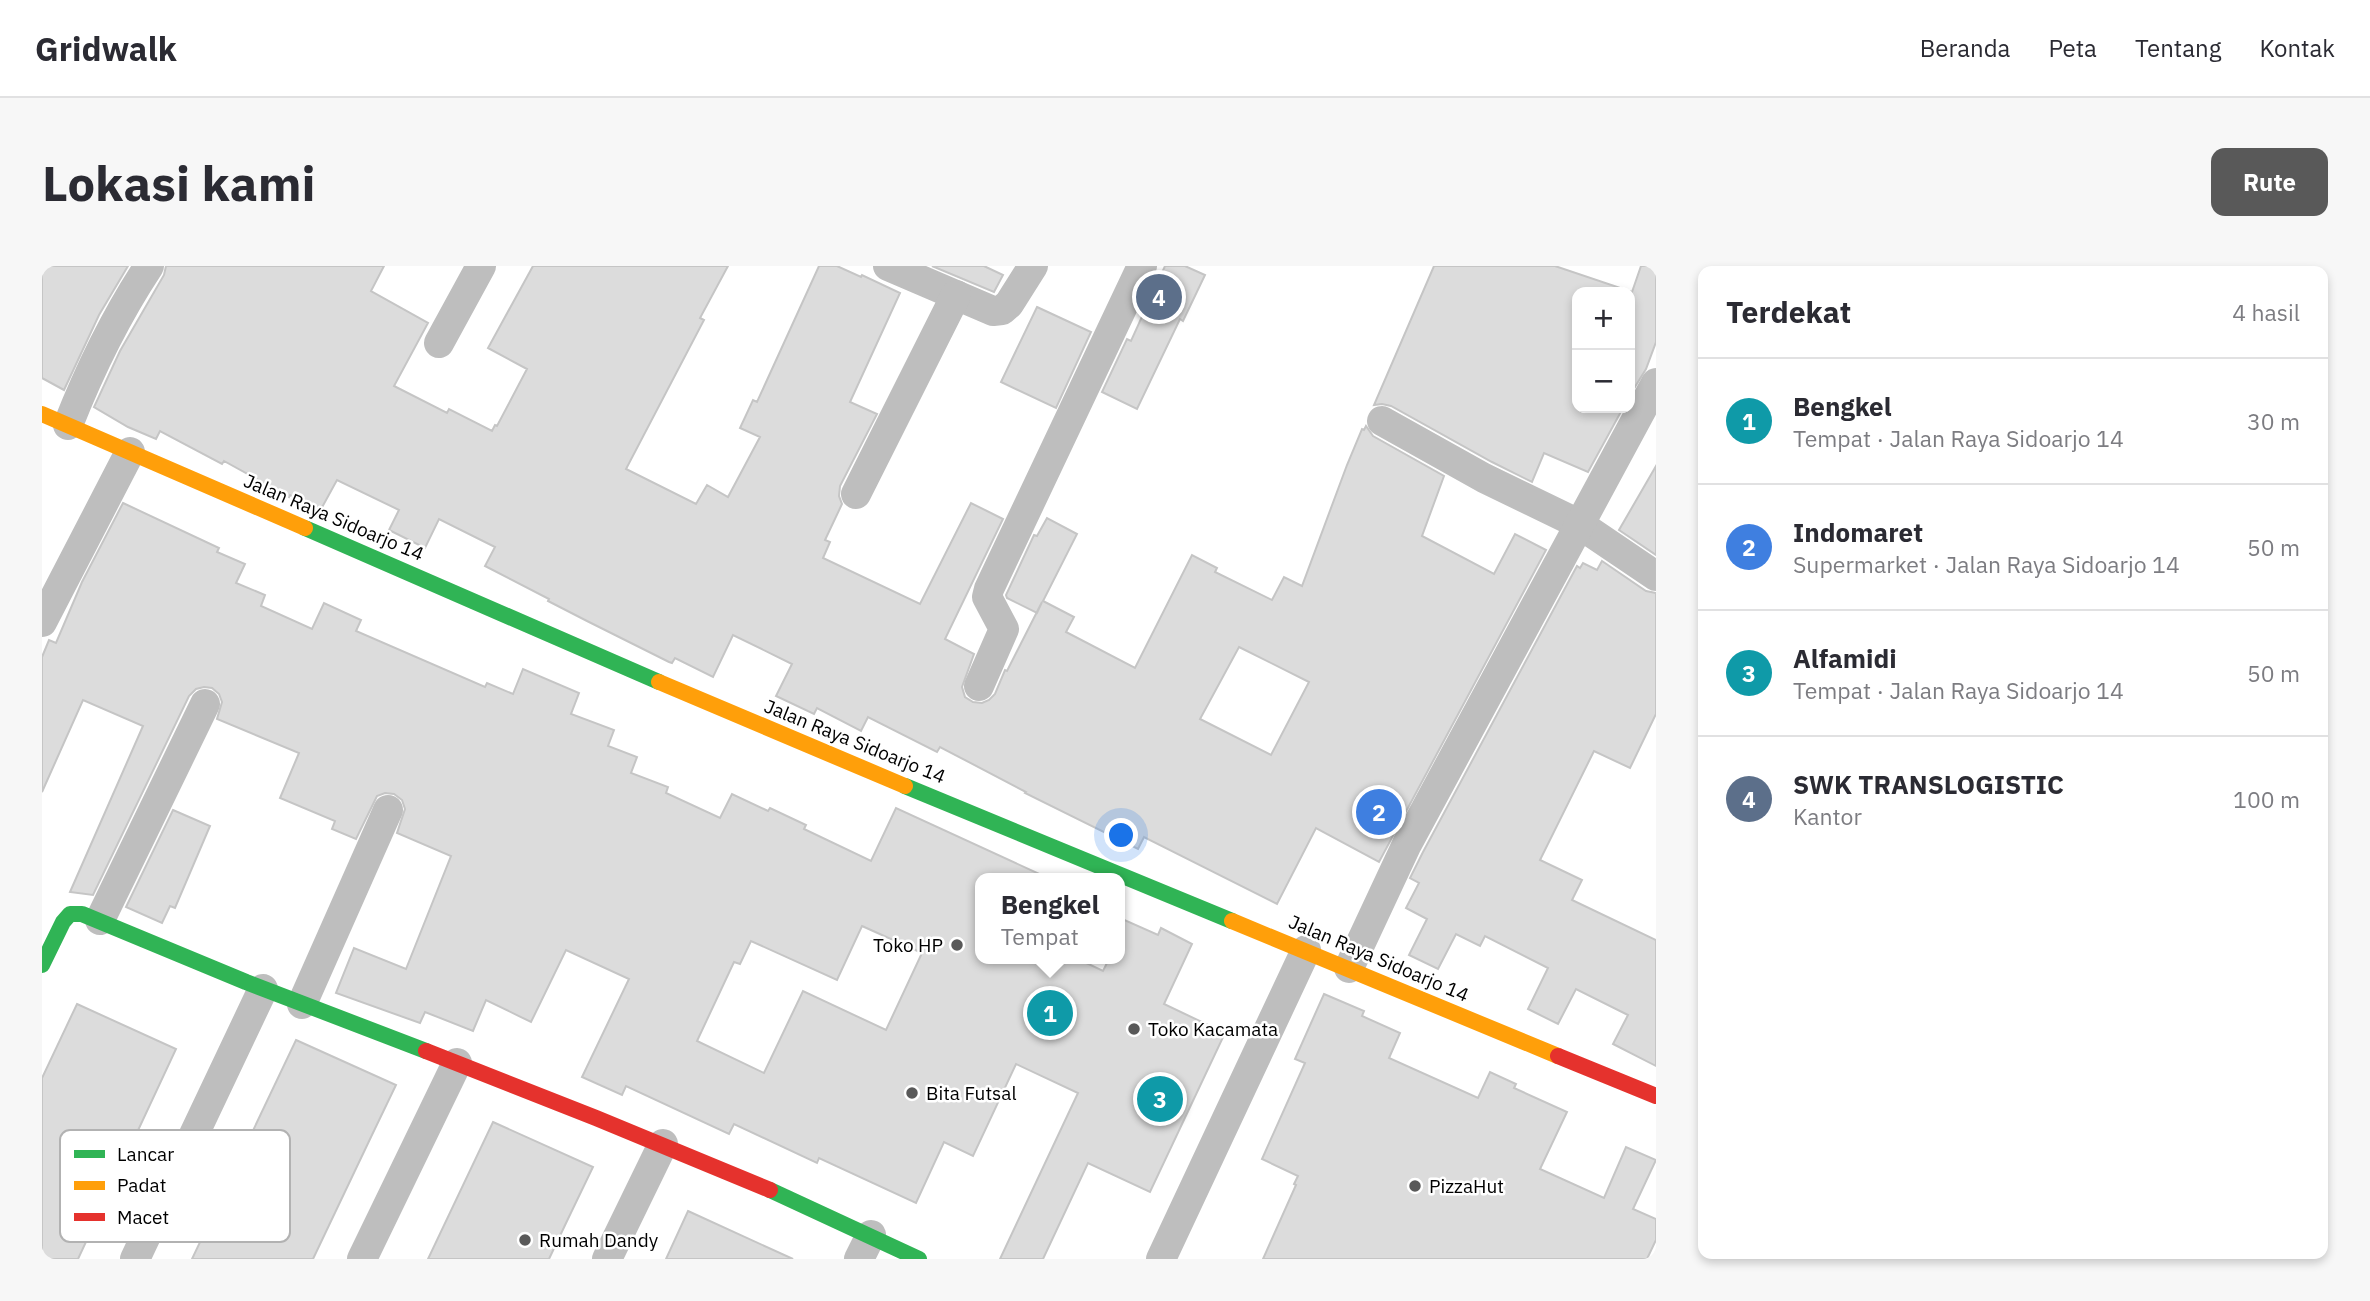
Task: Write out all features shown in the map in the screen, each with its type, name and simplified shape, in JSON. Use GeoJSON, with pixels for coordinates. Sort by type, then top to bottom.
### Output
{"type":"FeatureCollection","features":[{"type":"Feature","properties":{"kind":"main road","name":"Jalan Raya Sidoarjo 14"},"geometry":{"type":"LineString","coordinates":[[55,419],[810,747],[1118,873]]}},
{"type":"Feature","properties":{"kind":"main road","name":"Jalan Raya Sidoarjo 14"},"geometry":{"type":"LineString","coordinates":[[1125,876],[1656,1096]]}},
{"type":"Feature","properties":{"kind":"main road"},"geometry":{"type":"LineString","coordinates":[[42,965],[63,922],[70,914],[82,914],[100,920],[263,989],[663,1143],[865,1247],[919,1259]]}},
{"type":"Feature","properties":{"kind":"street"},"geometry":{"type":"LineString","coordinates":[[55,419],[86,379],[106,338],[149,266]]}},
{"type":"Feature","properties":{"kind":"street"},"geometry":{"type":"LineString","coordinates":[[439,343],[481,266]]}},
{"type":"Feature","properties":{"kind":"street"},"geometry":{"type":"LineString","coordinates":[[888,266],[993,311],[1002,310],[1009,304],[1033,266]]}},
{"type":"Feature","properties":{"kind":"street"},"geometry":{"type":"LineString","coordinates":[[979,685],[1004,629],[987,597],[989,589],[1142,266]]}},
{"type":"Feature","properties":{"kind":"street"},"geometry":{"type":"LineString","coordinates":[[856,494],[956,295]]}},
{"type":"Feature","properties":{"kind":"street"},"geometry":{"type":"LineString","coordinates":[[1349,968],[1407,845],[1656,383]]}},
{"type":"Feature","properties":{"kind":"street"},"geometry":{"type":"LineString","coordinates":[[1382,421],[1484,478],[1579,524],[1656,576]]}},
{"type":"Feature","properties":{"kind":"street"},"geometry":{"type":"LineString","coordinates":[[42,622],[130,452]]}},
{"type":"Feature","properties":{"kind":"street"},"geometry":{"type":"LineString","coordinates":[[100,920],[205,704]]}},
{"type":"Feature","properties":{"kind":"street"},"geometry":{"type":"LineString","coordinates":[[302,1004],[388,810]]}},
{"type":"Feature","properties":{"kind":"street"},"geometry":{"type":"LineString","coordinates":[[1161,1259],[1306,950]]}},
{"type":"Feature","properties":{"kind":"street"},"geometry":{"type":"LineString","coordinates":[[196,1130],[263,989]]}},
{"type":"Feature","properties":{"kind":"street"},"geometry":{"type":"LineString","coordinates":[[362,1259],[457,1063]]}},
{"type":"Feature","properties":{"kind":"street"},"geometry":{"type":"LineString","coordinates":[[607,1259],[663,1143]]}},
{"type":"Feature","properties":{"kind":"street"},"geometry":{"type":"LineString","coordinates":[[135,1259],[143,1242]]}},
{"type":"Feature","properties":{"kind":"building"},"geometry":{"type":"Polygon","coordinates":[[[42,266],[128,266],[99,315],[64,390],[42,378],[42,266]]]}},
{"type":"Feature","properties":{"kind":"building"},"geometry":{"type":"Polygon","coordinates":[[[166,266],[384,266],[371,291],[428,323],[394,386],[447,413],[449,409],[492,431],[527,369],[488,348],[533,266],[728,266],[700,318],[704,320],[626,469],[696,504],[707,485],[728,497],[760,437],[740,428],[753,400],[757,402],[819,266],[837,266],[900,293],[850,402],[877,414],[840,486],[842,504],[825,540],[830,542],[823,558],[920,604],[971,503],[1003,519],[945,639],[974,654],[962,687],[965,697],[973,702],[982,703],[995,694],[1005,670],[1007,671],[1037,613],[1006,595],[1034,535],[1037,536],[1047,518],[1077,534],[1043,601],[1074,617],[1066,632],[1135,668],[1192,555],[1217,568],[1215,572],[1272,600],[1284,577],[1302,586],[1347,465],[1362,429],[1366,426],[1373,436],[1444,476],[1422,536],[1494,574],[1515,534],[1546,550],[1379,862],[1316,828],[1277,904],[1144,837],[1138,849],[940,747],[937,752],[868,717],[861,731],[817,708],[814,714],[776,696],[792,664],[733,635],[713,677],[675,658],[672,663],[669,662],[485,566],[495,547],[439,519],[425,548],[389,530],[399,510],[337,480],[320,511],[160,431],[156,439],[128,427],[94,407],[120,351],[164,275],[166,266]],[[1239,647],[1200,719],[1271,755],[1309,682],[1239,647]]]}},
{"type":"Feature","properties":{"kind":"building"},"geometry":{"type":"Polygon","coordinates":[[[932,266],[984,266],[1003,275],[994,292],[932,266]]]}},
{"type":"Feature","properties":{"kind":"building"},"geometry":{"type":"Polygon","coordinates":[[[1165,266],[1185,266],[1205,275],[1183,321],[1180,319],[1137,409],[1102,392],[1127,339],[1131,341],[1165,266]]]}},
{"type":"Feature","properties":{"kind":"building"},"geometry":{"type":"Polygon","coordinates":[[[1434,266],[1555,266],[1617,287],[1572,287],[1572,413],[1620,413],[1588,472],[1544,453],[1532,482],[1391,406],[1374,405],[1434,266]]]}},
{"type":"Feature","properties":{"kind":"building"},"geometry":{"type":"Polygon","coordinates":[[[1641,266],[1656,266],[1656,342],[1646,369],[1635,387],[1634,287],[1641,266]]]}},
{"type":"Feature","properties":{"kind":"building"},"geometry":{"type":"Polygon","coordinates":[[[1037,307],[1091,332],[1056,408],[1001,382],[1037,307]]]}},
{"type":"Feature","properties":{"kind":"building"},"geometry":{"type":"Polygon","coordinates":[[[1656,466],[1656,555],[1619,530],[1656,466]]]}},
{"type":"Feature","properties":{"kind":"building"},"geometry":{"type":"Polygon","coordinates":[[[123,503],[219,548],[217,552],[245,564],[236,583],[265,595],[261,606],[312,629],[324,603],[361,620],[356,631],[485,687],[487,683],[513,694],[523,669],[579,693],[571,714],[614,730],[608,746],[637,757],[631,773],[668,787],[666,793],[720,818],[732,794],[806,825],[804,829],[871,861],[896,808],[1037,873],[975,873],[975,964],[1088,964],[1103,971],[1106,964],[1125,964],[1125,920],[1158,935],[1161,928],[1192,944],[1164,1004],[1225,1033],[1150,1192],[1088,1163],[1043,1259],[1000,1259],[1078,1093],[1016,1064],[973,1156],[944,1142],[916,1203],[819,1158],[817,1163],[734,1124],[729,1134],[626,1086],[622,1095],[582,1077],[629,979],[566,950],[531,1022],[486,1000],[473,1031],[425,1012],[420,1023],[336,993],[354,948],[406,969],[451,856],[397,833],[405,809],[402,800],[394,794],[377,796],[356,839],[332,829],[335,821],[280,798],[299,753],[217,719],[222,702],[219,694],[212,688],[196,689],[189,696],[93,895],[70,892],[143,726],[83,700],[42,792],[42,657],[49,640],[56,643],[82,582],[123,503]],[[862,926],[837,980],[751,941],[740,964],[734,962],[697,1041],[764,1073],[803,991],[886,1030],[922,953],[862,926]]]}},
{"type":"Feature","properties":{"kind":"building"},"geometry":{"type":"Polygon","coordinates":[[[1602,561],[1646,591],[1656,593],[1656,714],[1630,768],[1594,751],[1540,860],[1582,880],[1572,900],[1656,940],[1656,1066],[1613,1044],[1628,1015],[1576,989],[1558,1024],[1528,1009],[1548,968],[1485,936],[1480,946],[1456,934],[1438,969],[1409,955],[1427,919],[1406,908],[1419,883],[1410,878],[1577,566],[1580,568],[1583,563],[1597,570],[1602,561]]]}},
{"type":"Feature","properties":{"kind":"building"},"geometry":{"type":"Polygon","coordinates":[[[173,810],[210,826],[175,908],[170,906],[162,923],[126,907],[173,810]]]}},
{"type":"Feature","properties":{"kind":"building"},"geometry":{"type":"Polygon","coordinates":[[[1324,994],[1364,1011],[1362,1016],[1400,1033],[1389,1058],[1478,1098],[1490,1072],[1516,1084],[1514,1088],[1567,1112],[1540,1169],[1604,1198],[1626,1147],[1656,1160],[1633,1209],[1656,1219],[1656,1240],[1647,1259],[1263,1259],[1298,1176],[1262,1159],[1305,1063],[1295,1059],[1324,994]]]}},
{"type":"Feature","properties":{"kind":"building"},"geometry":{"type":"Polygon","coordinates":[[[77,1004],[176,1049],[138,1130],[60,1130],[60,1242],[86,1242],[78,1259],[42,1259],[42,1078],[77,1004]]]}},
{"type":"Feature","properties":{"kind":"building"},"geometry":{"type":"Polygon","coordinates":[[[296,1040],[396,1085],[313,1259],[192,1259],[200,1242],[290,1242],[290,1130],[253,1130],[296,1040]]]}},
{"type":"Feature","properties":{"kind":"building"},"geometry":{"type":"Polygon","coordinates":[[[493,1122],[593,1167],[549,1259],[428,1259],[493,1122]]]}},
{"type":"Feature","properties":{"kind":"building"},"geometry":{"type":"Polygon","coordinates":[[[688,1211],[793,1259],[666,1259],[688,1211]]]}},
{"type":"Feature","properties":{"kind":"traffic: fast"},"geometry":{"type":"LineString","coordinates":[[305,528],[659,682]]}},
{"type":"Feature","properties":{"kind":"traffic: fast"},"geometry":{"type":"LineString","coordinates":[[905,786],[1116,873]]}},
{"type":"Feature","properties":{"kind":"traffic: fast"},"geometry":{"type":"LineString","coordinates":[[1125,877],[1232,921]]}},
{"type":"Feature","properties":{"kind":"traffic: fast"},"geometry":{"type":"LineString","coordinates":[[42,965],[63,922],[70,914],[82,914],[246,982],[426,1051]]}},
{"type":"Feature","properties":{"kind":"traffic: fast"},"geometry":{"type":"LineString","coordinates":[[770,1190],[919,1259]]}},
{"type":"Feature","properties":{"kind":"traffic: slow"},"geometry":{"type":"LineString","coordinates":[[42,414],[305,528]]}},
{"type":"Feature","properties":{"kind":"traffic: slow"},"geometry":{"type":"LineString","coordinates":[[659,682],[905,786]]}},
{"type":"Feature","properties":{"kind":"traffic: slow"},"geometry":{"type":"LineString","coordinates":[[1232,921],[1558,1056]]}},
{"type":"Feature","properties":{"kind":"traffic: jam"},"geometry":{"type":"LineString","coordinates":[[426,1051],[770,1190]]}},
{"type":"Feature","properties":{"kind":"traffic: jam"},"geometry":{"type":"LineString","coordinates":[[1558,1056],[1656,1096]]}},
{"type":"Feature","properties":{"kind":"place","name":"SWK TRANSLOGISTIC"},"geometry":{"type":"Point","coordinates":[1159,297]}},
{"type":"Feature","properties":{"kind":"place","name":"Indomaret"},"geometry":{"type":"Point","coordinates":[1379,812]}},
{"type":"Feature","properties":{"kind":"place","name":"Toko HP"},"geometry":{"type":"Point","coordinates":[957,945]}},
{"type":"Feature","properties":{"kind":"place","name":"Bengkel"},"geometry":{"type":"Point","coordinates":[1050,1013]}},
{"type":"Feature","properties":{"kind":"place","name":"Toko Kacamata"},"geometry":{"type":"Point","coordinates":[1134,1029]}},
{"type":"Feature","properties":{"kind":"place","name":"Bita Futsal"},"geometry":{"type":"Point","coordinates":[912,1093]}},
{"type":"Feature","properties":{"kind":"place","name":"Alfamidi"},"geometry":{"type":"Point","coordinates":[1160,1099]}},
{"type":"Feature","properties":{"kind":"place","name":"PizzaHut"},"geometry":{"type":"Point","coordinates":[1415,1186]}},
{"type":"Feature","properties":{"kind":"place","name":"Rumah Dandy"},"geometry":{"type":"Point","coordinates":[525,1240]}}]}
